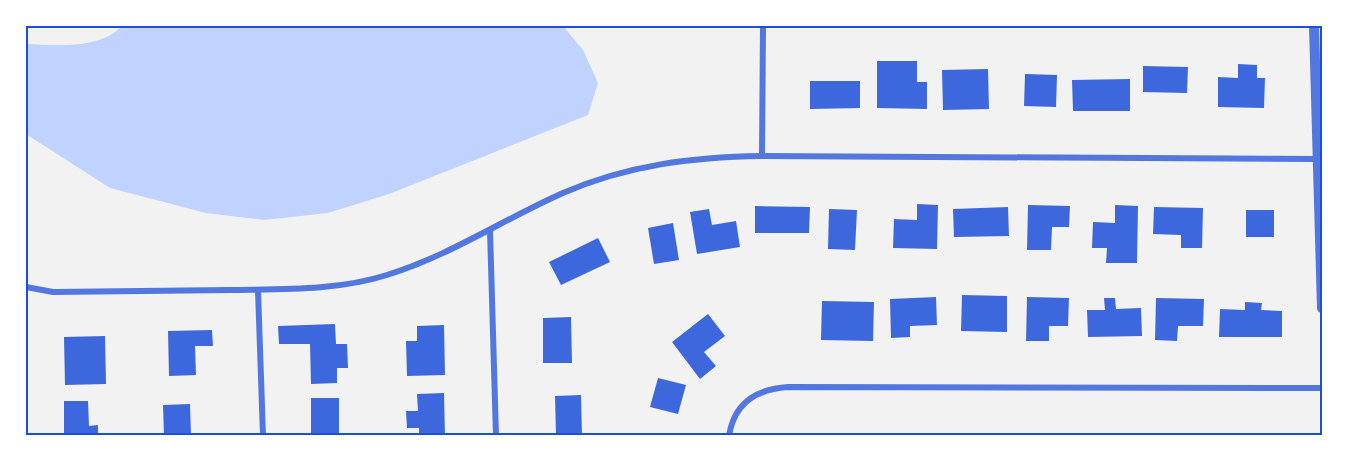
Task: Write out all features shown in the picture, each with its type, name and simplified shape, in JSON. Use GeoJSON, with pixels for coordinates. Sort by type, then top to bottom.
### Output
{"type":"FeatureCollection","features":[{"type":"Feature","properties":{"kind":"street"},"geometry":{"type":"LineString","coordinates":[[762,156],[763,26]]}},
{"type":"Feature","properties":{"kind":"street"},"geometry":{"type":"LineString","coordinates":[[1314,26],[1323,308]]}},
{"type":"Feature","properties":{"kind":"street"},"geometry":{"type":"LineString","coordinates":[[26,287],[53,292],[316,289],[347,285],[385,276],[433,258],[562,193],[602,178],[628,170],[696,158],[762,156],[1318,159]]}},
{"type":"Feature","properties":{"kind":"street"},"geometry":{"type":"LineString","coordinates":[[490,230],[496,435]]}},
{"type":"Feature","properties":{"kind":"street"},"geometry":{"type":"LineString","coordinates":[[258,290],[263,435]]}},
{"type":"Feature","properties":{"kind":"street"},"geometry":{"type":"LineString","coordinates":[[729,435],[734,417],[746,401],[761,392],[788,387],[1323,388]]}},
{"type":"Feature","properties":{"kind":"water"},"geometry":{"type":"Polygon","coordinates":[[[122,26],[563,26],[583,50],[598,83],[588,115],[389,194],[328,213],[264,220],[206,213],[110,188],[26,134],[26,44],[89,43],[113,34],[122,26]]]}},
{"type":"Feature","properties":{"kind":"building"},"geometry":{"type":"Polygon","coordinates":[[[877,61],[917,61],[917,82],[927,82],[927,109],[877,108],[877,61]]]}},
{"type":"Feature","properties":{"kind":"building"},"geometry":{"type":"Polygon","coordinates":[[[1238,64],[1257,65],[1257,78],[1265,78],[1264,108],[1218,107],[1218,77],[1238,78],[1238,64]]]}},
{"type":"Feature","properties":{"kind":"building"},"geometry":{"type":"Polygon","coordinates":[[[1143,66],[1188,67],[1187,93],[1143,92],[1143,66]]]}},
{"type":"Feature","properties":{"kind":"building"},"geometry":{"type":"Polygon","coordinates":[[[988,69],[989,109],[943,110],[942,70],[988,69]]]}},
{"type":"Feature","properties":{"kind":"building"},"geometry":{"type":"Polygon","coordinates":[[[1025,74],[1057,75],[1056,107],[1024,106],[1025,74]]]}},
{"type":"Feature","properties":{"kind":"building"},"geometry":{"type":"Polygon","coordinates":[[[1130,79],[1130,111],[1073,111],[1072,80],[1130,79]]]}},
{"type":"Feature","properties":{"kind":"building"},"geometry":{"type":"Polygon","coordinates":[[[810,81],[860,81],[860,108],[810,109],[810,81]]]}},
{"type":"Feature","properties":{"kind":"building"},"geometry":{"type":"Polygon","coordinates":[[[917,204],[938,205],[937,249],[893,248],[894,219],[917,220],[917,204]]]}},
{"type":"Feature","properties":{"kind":"building"},"geometry":{"type":"Polygon","coordinates":[[[1028,205],[1070,206],[1069,227],[1052,227],[1051,250],[1027,250],[1028,205]]]}},
{"type":"Feature","properties":{"kind":"building"},"geometry":{"type":"Polygon","coordinates":[[[1115,205],[1138,206],[1137,263],[1106,263],[1107,248],[1092,248],[1093,222],[1115,223],[1115,205]]]}},
{"type":"Feature","properties":{"kind":"building"},"geometry":{"type":"Polygon","coordinates":[[[755,206],[810,207],[809,233],[755,233],[755,206]]]}},
{"type":"Feature","properties":{"kind":"building"},"geometry":{"type":"Polygon","coordinates":[[[1008,207],[1009,236],[954,237],[953,209],[1008,207]]]}},
{"type":"Feature","properties":{"kind":"building"},"geometry":{"type":"Polygon","coordinates":[[[1154,207],[1203,208],[1202,248],[1181,248],[1181,235],[1153,234],[1154,207]]]}},
{"type":"Feature","properties":{"kind":"building"},"geometry":{"type":"Polygon","coordinates":[[[709,209],[712,225],[736,221],[740,247],[697,254],[690,212],[709,209]]]}},
{"type":"Feature","properties":{"kind":"building"},"geometry":{"type":"Polygon","coordinates":[[[829,209],[857,210],[855,250],[828,249],[829,209]]]}},
{"type":"Feature","properties":{"kind":"building"},"geometry":{"type":"Polygon","coordinates":[[[1246,210],[1274,210],[1274,237],[1246,237],[1246,210]]]}},
{"type":"Feature","properties":{"kind":"building"},"geometry":{"type":"Polygon","coordinates":[[[673,223],[679,260],[654,264],[648,228],[673,223]]]}},
{"type":"Feature","properties":{"kind":"building"},"geometry":{"type":"Polygon","coordinates":[[[598,238],[610,262],[561,285],[549,262],[598,238]]]}},
{"type":"Feature","properties":{"kind":"building"},"geometry":{"type":"Polygon","coordinates":[[[962,295],[1007,296],[1007,332],[961,331],[962,295]]]}},
{"type":"Feature","properties":{"kind":"building"},"geometry":{"type":"Polygon","coordinates":[[[936,297],[937,325],[910,326],[910,337],[891,338],[890,299],[936,297]]]}},
{"type":"Feature","properties":{"kind":"building"},"geometry":{"type":"Polygon","coordinates":[[[1027,297],[1069,298],[1068,326],[1049,326],[1049,341],[1026,341],[1027,297]]]}},
{"type":"Feature","properties":{"kind":"building"},"geometry":{"type":"Polygon","coordinates":[[[1104,298],[1115,298],[1116,309],[1141,308],[1142,336],[1088,337],[1087,310],[1105,310],[1104,298]]]}},
{"type":"Feature","properties":{"kind":"building"},"geometry":{"type":"Polygon","coordinates":[[[1156,298],[1204,299],[1203,326],[1178,326],[1177,341],[1155,340],[1156,298]]]}},
{"type":"Feature","properties":{"kind":"building"},"geometry":{"type":"Polygon","coordinates":[[[822,301],[874,302],[873,341],[821,340],[822,301]]]}},
{"type":"Feature","properties":{"kind":"building"},"geometry":{"type":"Polygon","coordinates":[[[1245,302],[1262,303],[1261,310],[1282,311],[1282,337],[1219,337],[1220,309],[1245,310],[1245,302]]]}},
{"type":"Feature","properties":{"kind":"building"},"geometry":{"type":"Polygon","coordinates":[[[708,314],[725,336],[704,352],[716,366],[700,379],[672,342],[708,314]]]}},
{"type":"Feature","properties":{"kind":"building"},"geometry":{"type":"Polygon","coordinates":[[[571,317],[572,363],[543,363],[543,318],[571,317]]]}},
{"type":"Feature","properties":{"kind":"building"},"geometry":{"type":"Polygon","coordinates":[[[335,324],[336,344],[347,344],[348,368],[337,368],[337,383],[311,384],[310,344],[279,344],[278,326],[335,324]]]}},
{"type":"Feature","properties":{"kind":"building"},"geometry":{"type":"Polygon","coordinates":[[[444,325],[445,375],[407,376],[406,341],[417,341],[417,326],[444,325]]]}},
{"type":"Feature","properties":{"kind":"building"},"geometry":{"type":"Polygon","coordinates":[[[212,330],[213,346],[195,346],[196,375],[169,376],[168,331],[212,330]]]}},
{"type":"Feature","properties":{"kind":"building"},"geometry":{"type":"Polygon","coordinates":[[[105,336],[106,384],[65,385],[64,337],[105,336]]]}},
{"type":"Feature","properties":{"kind":"building"},"geometry":{"type":"Polygon","coordinates":[[[658,378],[686,385],[678,414],[650,407],[658,378]]]}},
{"type":"Feature","properties":{"kind":"building"},"geometry":{"type":"Polygon","coordinates":[[[444,393],[445,436],[419,436],[419,428],[407,428],[406,411],[418,411],[417,394],[444,393]]]}},
{"type":"Feature","properties":{"kind":"building"},"geometry":{"type":"Polygon","coordinates":[[[581,395],[582,436],[556,436],[555,396],[581,395]]]}},
{"type":"Feature","properties":{"kind":"building"},"geometry":{"type":"Polygon","coordinates":[[[311,398],[339,398],[339,436],[311,436],[311,398]]]}},
{"type":"Feature","properties":{"kind":"building"},"geometry":{"type":"Polygon","coordinates":[[[64,401],[88,401],[89,426],[98,425],[98,436],[64,436],[64,401]]]}},
{"type":"Feature","properties":{"kind":"building"},"geometry":{"type":"Polygon","coordinates":[[[190,404],[191,436],[164,436],[163,405],[190,404]]]}}]}
